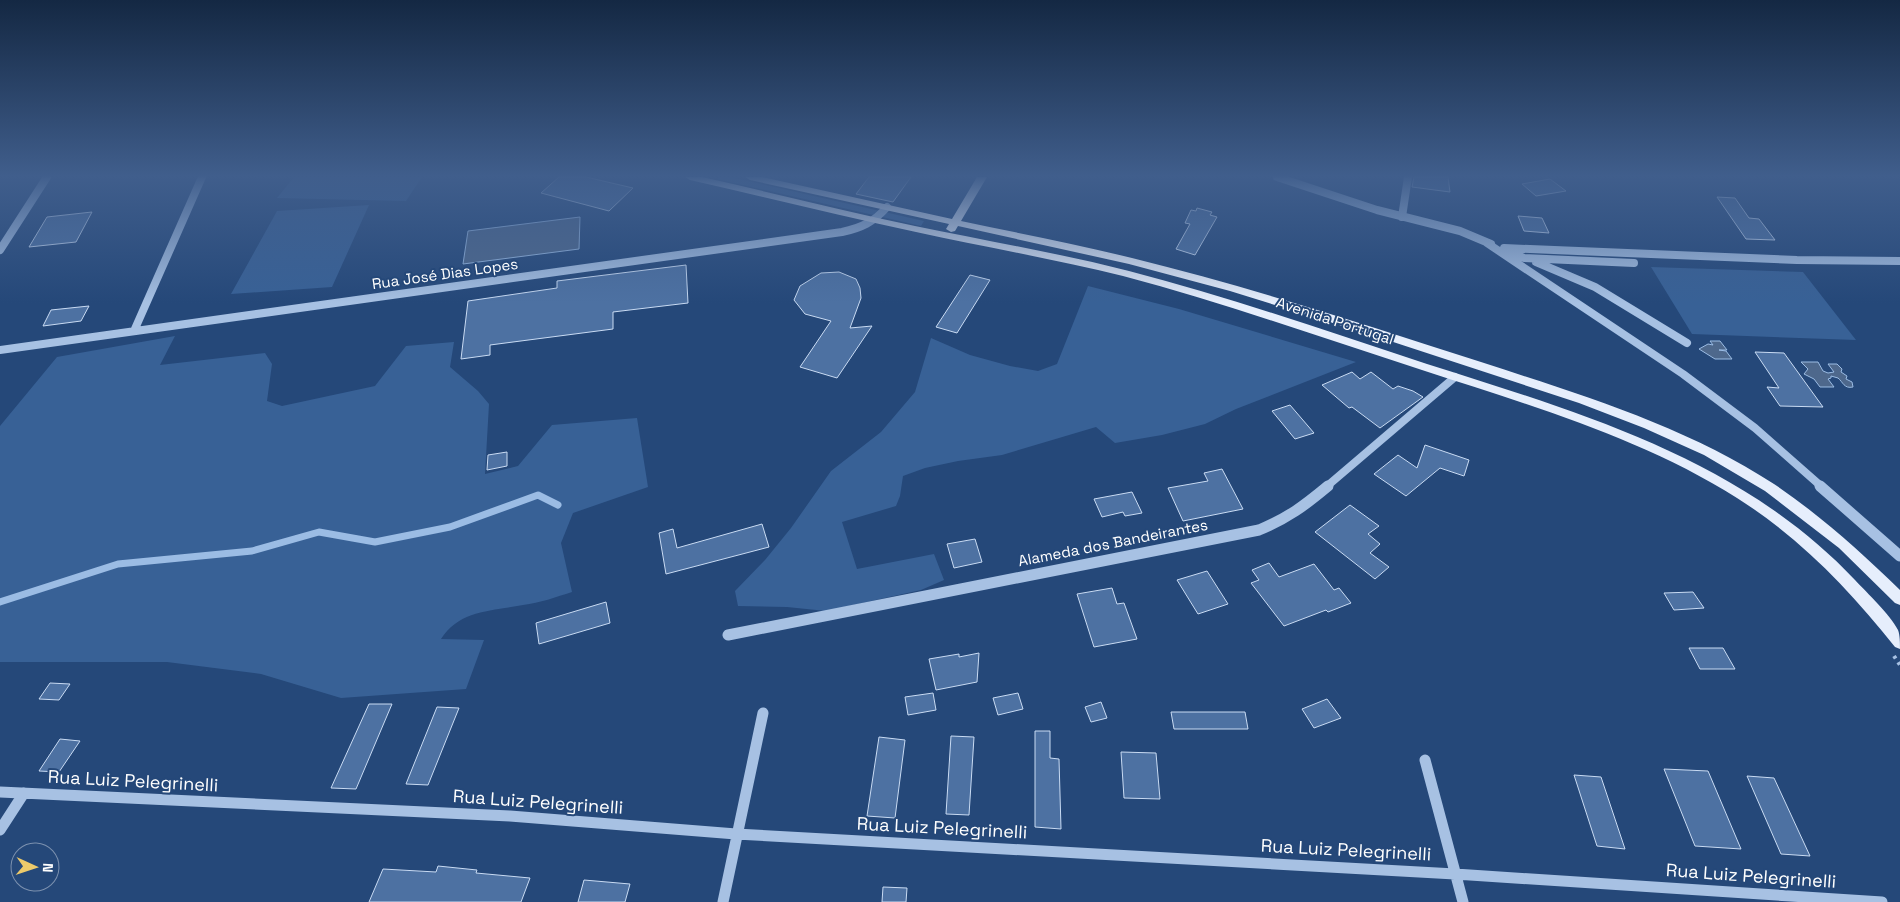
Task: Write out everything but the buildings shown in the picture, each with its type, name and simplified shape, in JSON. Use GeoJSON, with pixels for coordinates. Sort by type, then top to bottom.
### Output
{"type":"FeatureCollection","features":[{"type":"Feature","properties":{"kind":"main road","name":"Avenida Portugal"},"geometry":{"type":"LineString","coordinates":[[868,219],[1109,269],[1164,284],[1542,406],[1640,444],[1689,465],[1729,487],[1769,513],[1802,538],[1857,592],[1900,643]]}},
{"type":"Feature","properties":{"kind":"main road"},"geometry":{"type":"LineString","coordinates":[[937,219],[1130,261],[1234,289],[1385,335],[1583,400],[1648,425],[1708,452],[1770,488],[1844,544],[1900,599]]}},
{"type":"Feature","properties":{"kind":"main road"},"geometry":{"type":"LineString","coordinates":[[947,235],[956,219]]}},
{"type":"Feature","properties":{"kind":"street"},"geometry":{"type":"LineString","coordinates":[[0,250],[20,219]]}},
{"type":"Feature","properties":{"kind":"street"},"geometry":{"type":"LineString","coordinates":[[134,331],[183,219]]}},
{"type":"Feature","properties":{"kind":"street"},"geometry":{"type":"LineString","coordinates":[[1411,219],[1460,231],[1582,281],[1662,326],[1687,343]]}},
{"type":"Feature","properties":{"kind":"street","name":"Rua José Dias Lopes"},"geometry":{"type":"LineString","coordinates":[[0,350],[842,232],[862,228],[876,221]]}},
{"type":"Feature","properties":{"kind":"street"},"geometry":{"type":"LineString","coordinates":[[1487,243],[1652,353],[1756,428],[1900,556]]}},
{"type":"Feature","properties":{"kind":"street"},"geometry":{"type":"LineString","coordinates":[[1504,248],[1797,260],[1900,261]]}},
{"type":"Feature","properties":{"kind":"street"},"geometry":{"type":"LineString","coordinates":[[1524,258],[1634,264]]}},
{"type":"Feature","properties":{"kind":"street","name":"Alameda dos Bandeirantes"},"geometry":{"type":"LineString","coordinates":[[728,635],[1249,532],[1272,525],[1298,511],[1455,377]]}},
{"type":"Feature","properties":{"kind":"street"},"geometry":{"type":"LineString","coordinates":[[723,902],[763,713]]}},
{"type":"Feature","properties":{"kind":"street"},"geometry":{"type":"LineString","coordinates":[[1425,760],[1463,902]]}},
{"type":"Feature","properties":{"kind":"street","name":"Rua Luiz Pelegrinelli"},"geometry":{"type":"LineString","coordinates":[[0,792],[510,816],[736,834],[1455,874],[1882,902]]}},
{"type":"Feature","properties":{"kind":"street"},"geometry":{"type":"LineString","coordinates":[[0,830],[24,793]]}},
{"type":"Feature","properties":{"kind":"shaded area"},"geometry":{"type":"Polygon","coordinates":[[[273,219],[363,219],[332,287],[231,294],[273,219]]]}},
{"type":"Feature","properties":{"kind":"shaded area"},"geometry":{"type":"Polygon","coordinates":[[[563,219],[580,219],[579,249],[463,264],[468,231],[563,219]]]}},
{"type":"Feature","properties":{"kind":"shaded area"},"geometry":{"type":"Polygon","coordinates":[[[891,219],[924,221],[921,226],[891,219]]]}},
{"type":"Feature","properties":{"kind":"shaded area"},"geometry":{"type":"Polygon","coordinates":[[[1651,267],[1803,272],[1856,340],[1692,334],[1651,267]]]}},
{"type":"Feature","properties":{"kind":"shaded area"},"geometry":{"type":"Polygon","coordinates":[[[1088,286],[1179,309],[1356,362],[1236,409],[1205,424],[1162,435],[1115,443],[1096,427],[1002,455],[925,468],[903,476],[900,496],[896,506],[842,522],[857,569],[934,554],[944,580],[921,590],[826,611],[787,607],[738,606],[735,591],[765,560],[791,528],[831,471],[881,432],[915,392],[931,338],[970,355],[1010,366],[1038,371],[1057,364],[1088,286]]]}},
{"type":"Feature","properties":{"kind":"shaded area"},"geometry":{"type":"Polygon","coordinates":[[[175,336],[160,365],[265,353],[272,364],[267,401],[282,406],[375,386],[406,346],[454,342],[450,367],[478,391],[489,404],[485,474],[518,466],[552,425],[637,418],[648,487],[573,513],[561,543],[572,592],[536,603],[477,613],[457,622],[448,629],[441,639],[484,640],[466,689],[341,698],[261,674],[167,662],[0,662],[0,426],[57,357],[175,336]]]}},
{"type":"Feature","properties":{"kind":"shaded area"},"geometry":{"type":"Polygon","coordinates":[[[1710,341],[1720,341],[1727,350],[1719,350],[1726,351],[1732,359],[1715,359],[1699,349],[1708,344],[1713,345],[1710,341]]]}},
{"type":"Feature","properties":{"kind":"shaded area"},"geometry":{"type":"Polygon","coordinates":[[[1801,362],[1818,362],[1823,371],[1828,373],[1834,372],[1828,364],[1837,364],[1842,369],[1841,372],[1847,376],[1846,379],[1852,382],[1853,387],[1846,386],[1838,378],[1831,376],[1828,379],[1834,387],[1820,387],[1814,379],[1804,374],[1808,369],[1801,362]]]}},
{"type":"Feature","properties":{"kind":"waterway"},"geometry":{"type":"LineString","coordinates":[[0,602],[118,564],[252,551],[319,532],[375,542],[450,527],[538,495],[558,505]]}}]}
